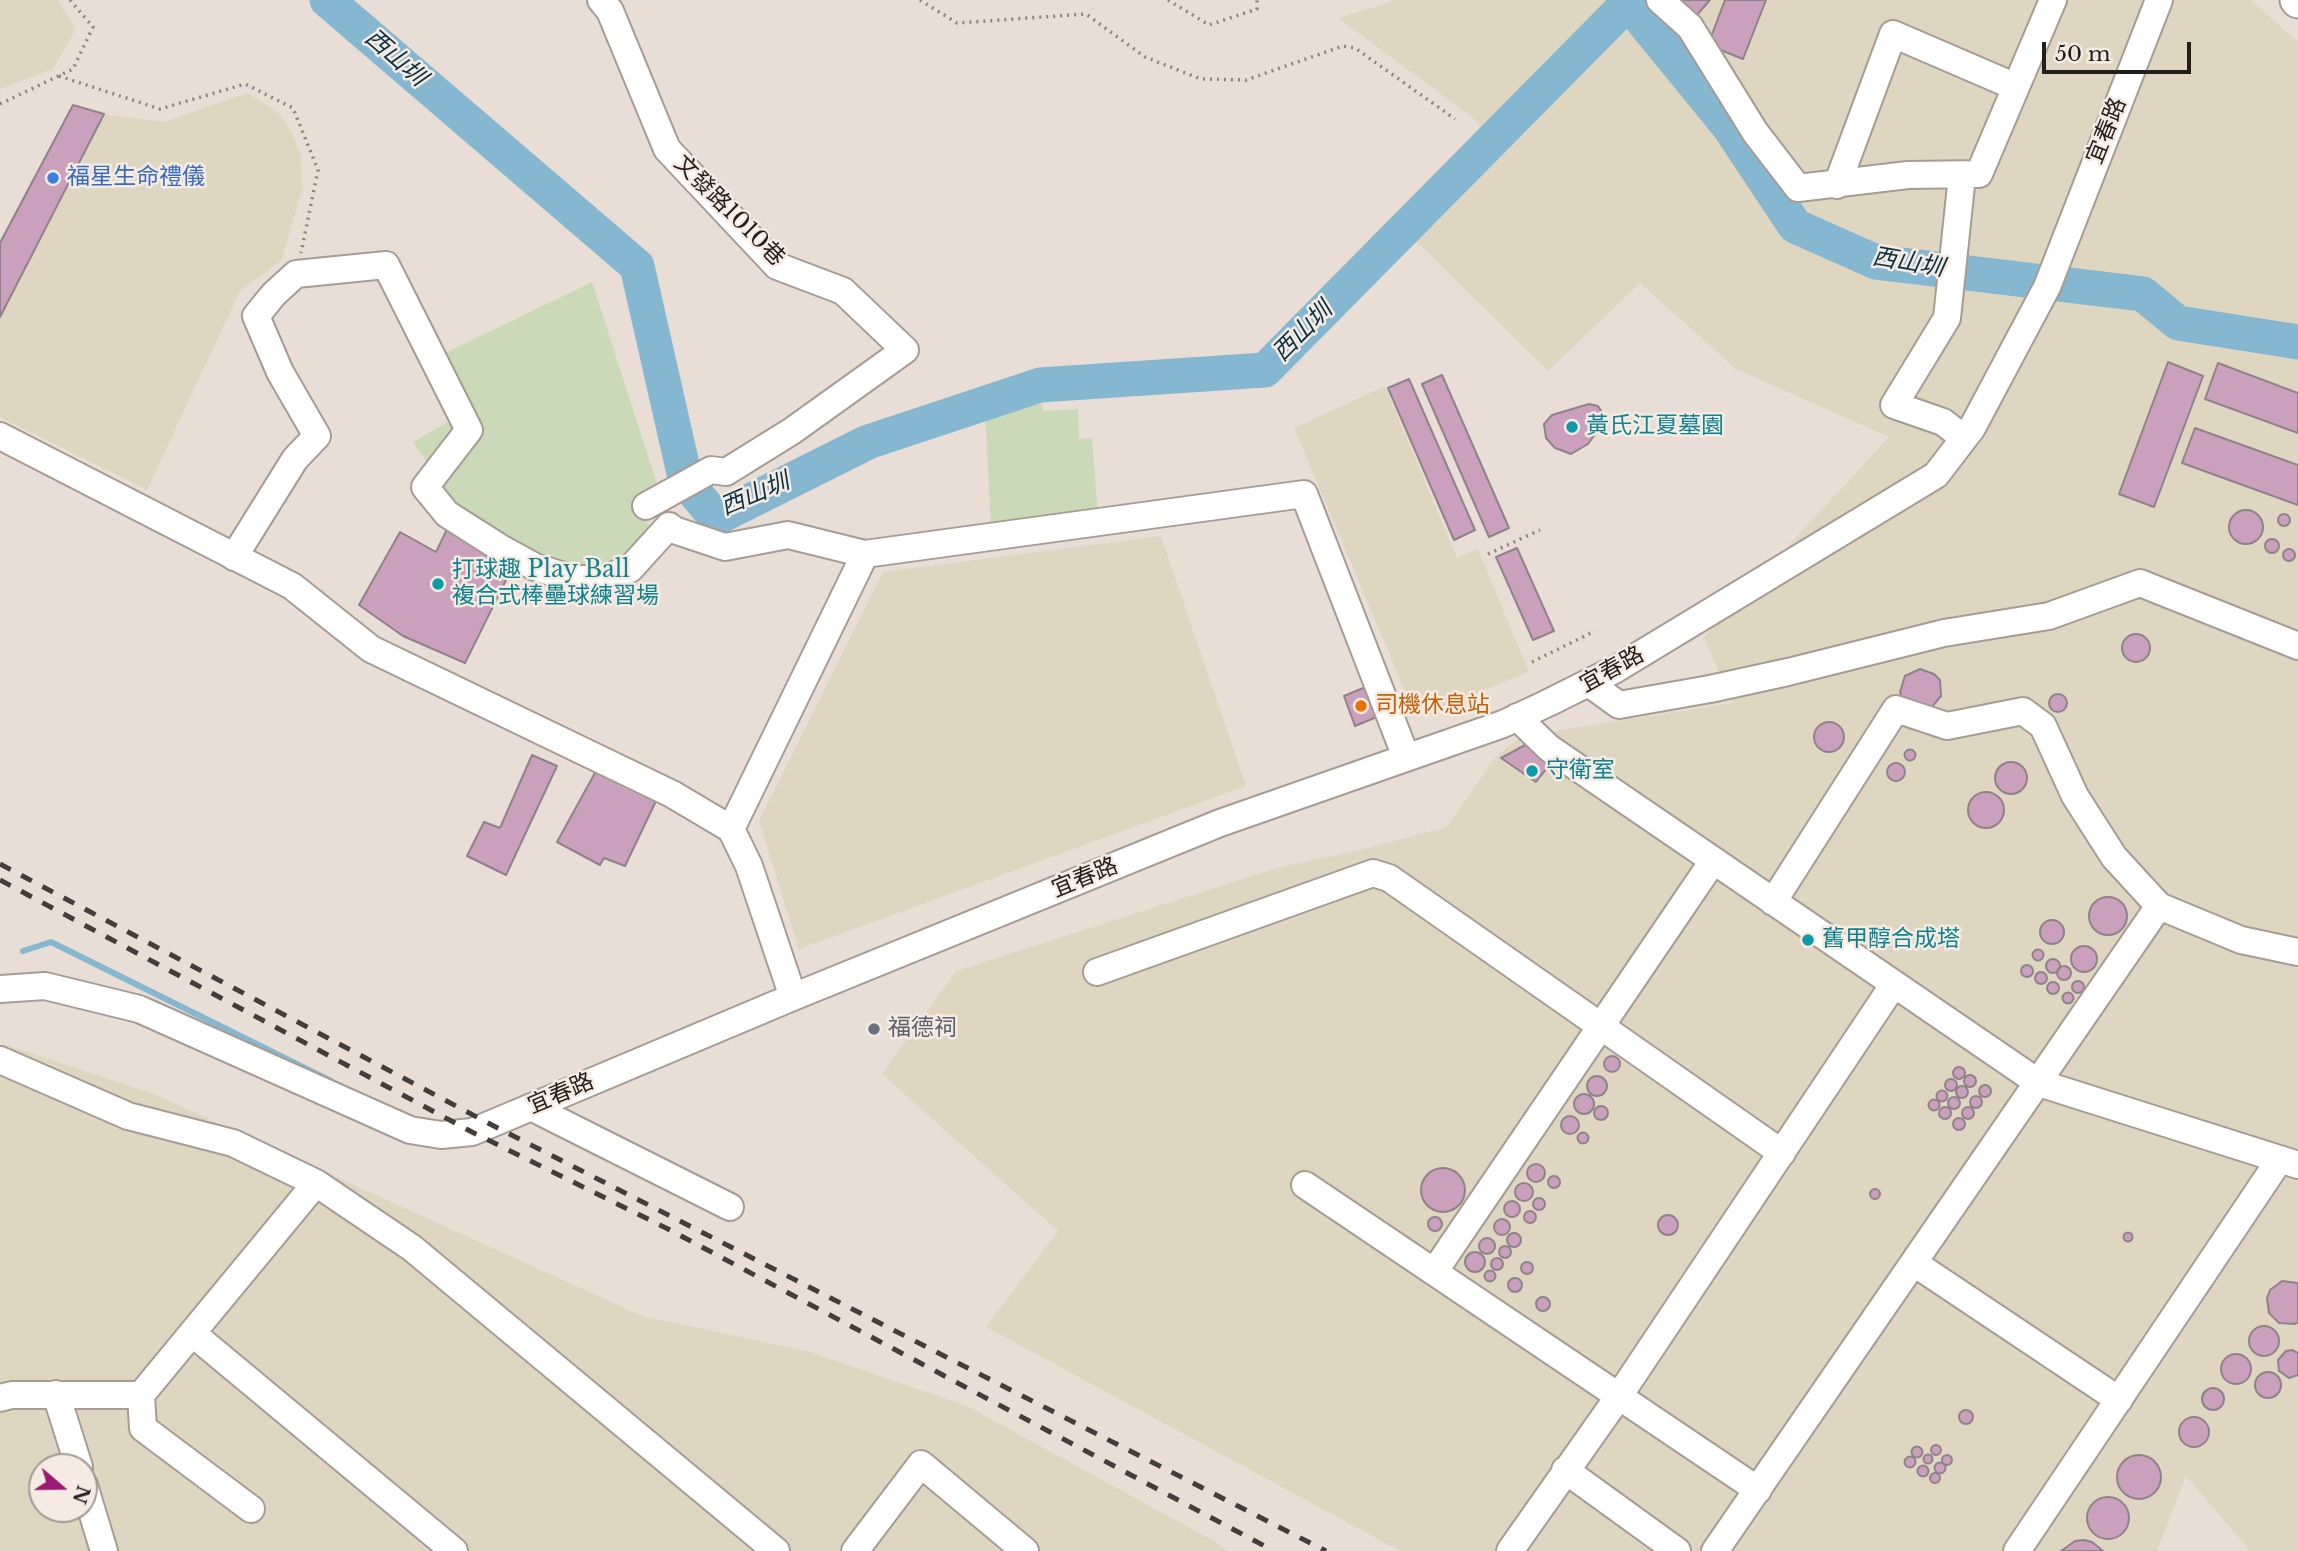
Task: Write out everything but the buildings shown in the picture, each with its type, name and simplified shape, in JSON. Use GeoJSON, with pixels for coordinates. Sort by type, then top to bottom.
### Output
{"type":"FeatureCollection","features":[{"type":"Feature","properties":{"kind":"street","name":"文發路1010巷"},"geometry":{"type":"LineString","coordinates":[[601,0],[610,11],[667,149],[777,266],[842,291],[905,350],[792,431],[726,472],[710,470],[646,506]]}},
{"type":"Feature","properties":{"kind":"street"},"geometry":{"type":"LineString","coordinates":[[1660,0],[1690,27],[1755,132],[1798,188],[1909,175],[1979,174],[2053,0]]}},
{"type":"Feature","properties":{"kind":"street","name":"宜春路"},"geometry":{"type":"LineString","coordinates":[[0,989],[45,986],[139,1009],[410,1130],[441,1135],[472,1132],[793,997],[1220,823],[1517,718],[1590,684],[1936,475],[1964,438],[2047,287],[2159,0]]}},
{"type":"Feature","properties":{"kind":"street"},"geometry":{"type":"LineString","coordinates":[[1837,185],[1893,34],[2016,87]]}},
{"type":"Feature","properties":{"kind":"street"},"geometry":{"type":"LineString","coordinates":[[1962,176],[1947,318],[1894,405],[1943,422],[1964,438]]}},
{"type":"Feature","properties":{"kind":"street"},"geometry":{"type":"LineString","coordinates":[[234,557],[295,459],[317,436],[280,372],[256,316],[274,294],[296,274],[386,265],[469,430],[425,487],[447,514],[535,567],[575,579],[603,579],[630,569],[669,526],[725,547],[788,535],[865,554],[1304,494],[1406,757]]}},
{"type":"Feature","properties":{"kind":"street"},"geometry":{"type":"LineString","coordinates":[[0,436],[292,586],[371,649],[672,794],[732,829],[749,866],[793,997]]}},
{"type":"Feature","properties":{"kind":"street"},"geometry":{"type":"LineString","coordinates":[[732,829],[865,554]]}},
{"type":"Feature","properties":{"kind":"street"},"geometry":{"type":"LineString","coordinates":[[1590,684],[1619,705],[1710,689],[1944,633],[2049,616],[2140,583],[2298,646]]}},
{"type":"Feature","properties":{"kind":"street"},"geometry":{"type":"LineString","coordinates":[[1773,902],[1896,709],[1947,726],[2023,710],[2043,726],[2075,796],[2114,857],[2159,906],[2241,940],[2298,952]]}},
{"type":"Feature","properties":{"kind":"street"},"geometry":{"type":"LineString","coordinates":[[1517,718],[1549,748],[2039,1083],[2289,1162],[2119,1400],[2017,1551]]}},
{"type":"Feature","properties":{"kind":"street"},"geometry":{"type":"LineString","coordinates":[[1434,1272],[1713,861]]}},
{"type":"Feature","properties":{"kind":"street"},"geometry":{"type":"LineString","coordinates":[[1097,972],[1374,873],[1388,878],[1782,1153]]}},
{"type":"Feature","properties":{"kind":"street"},"geometry":{"type":"LineString","coordinates":[[1715,1551],[2159,906]]}},
{"type":"Feature","properties":{"kind":"street"},"geometry":{"type":"LineString","coordinates":[[1510,1551],[1619,1396],[1894,984]]}},
{"type":"Feature","properties":{"kind":"street"},"geometry":{"type":"LineString","coordinates":[[0,1060],[128,1116],[233,1143],[316,1182],[412,1248],[776,1551]]}},
{"type":"Feature","properties":{"kind":"street"},"geometry":{"type":"LineString","coordinates":[[531,1107],[730,1207]]}},
{"type":"Feature","properties":{"kind":"street"},"geometry":{"type":"LineString","coordinates":[[250,1509],[143,1428],[141,1395],[316,1182]]}},
{"type":"Feature","properties":{"kind":"street"},"geometry":{"type":"LineString","coordinates":[[1305,1185],[1758,1490]]}},
{"type":"Feature","properties":{"kind":"street"},"geometry":{"type":"LineString","coordinates":[[1914,1263],[2119,1400]]}},
{"type":"Feature","properties":{"kind":"street"},"geometry":{"type":"LineString","coordinates":[[192,1333],[454,1551]]}},
{"type":"Feature","properties":{"kind":"street"},"geometry":{"type":"LineString","coordinates":[[0,1398],[12,1395],[56,1394],[141,1395]]}},
{"type":"Feature","properties":{"kind":"street"},"geometry":{"type":"LineString","coordinates":[[56,1394],[75,1453]]}},
{"type":"Feature","properties":{"kind":"street"},"geometry":{"type":"LineString","coordinates":[[855,1551],[921,1464],[1026,1551]]}},
{"type":"Feature","properties":{"kind":"street"},"geometry":{"type":"LineString","coordinates":[[1565,1471],[1677,1551]]}},
{"type":"Feature","properties":{"kind":"street"},"geometry":{"type":"LineString","coordinates":[[96,1523],[104,1551]]}},
{"type":"Feature","properties":{"kind":"path"},"geometry":{"type":"LineString","coordinates":[[0,104],[73,69],[93,27],[70,0]]}},
{"type":"Feature","properties":{"kind":"path"},"geometry":{"type":"LineString","coordinates":[[920,0],[957,23],[1086,14],[1145,57],[1201,79],[1246,80],[1343,46],[1355,48],[1455,119]]}},
{"type":"Feature","properties":{"kind":"path"},"geometry":{"type":"LineString","coordinates":[[1168,0],[1209,25],[1257,9],[1257,0]]}},
{"type":"Feature","properties":{"kind":"path"},"geometry":{"type":"LineString","coordinates":[[59,76],[160,109],[245,84],[293,108],[318,170],[296,274]]}},
{"type":"Feature","properties":{"kind":"path"},"geometry":{"type":"LineString","coordinates":[[1488,554],[1540,530]]}},
{"type":"Feature","properties":{"kind":"path"},"geometry":{"type":"LineString","coordinates":[[1532,662],[1595,631]]}},
{"type":"Feature","properties":{"kind":"shaded area"},"geometry":{"type":"Polygon","coordinates":[[[0,0],[58,0],[76,29],[53,69],[0,89],[0,0]]]}},
{"type":"Feature","properties":{"kind":"shaded area"},"geometry":{"type":"Polygon","coordinates":[[[1397,0],[2251,0],[2298,42],[2298,1551],[2250,1551],[2186,1476],[2157,1551],[1400,1551],[986,1327],[1058,1231],[882,1074],[956,971],[1277,868],[1447,827],[1497,755],[1523,736],[1732,703],[1704,637],[1889,437],[1736,369],[1640,283],[1548,371],[1409,234],[1497,149],[1473,118],[1338,18],[1397,0]]]}},
{"type":"Feature","properties":{"kind":"shaded area"},"geometry":{"type":"Polygon","coordinates":[[[247,93],[278,112],[293,135],[301,155],[302,191],[281,261],[240,291],[147,490],[0,417],[0,317],[104,114],[164,122],[247,93]]]}},
{"type":"Feature","properties":{"kind":"shaded area"},"geometry":{"type":"Polygon","coordinates":[[[1385,386],[1457,558],[1478,549],[1529,672],[1416,717],[1294,428],[1385,386]]]}},
{"type":"Feature","properties":{"kind":"shaded area"},"geometry":{"type":"Polygon","coordinates":[[[1161,536],[1246,786],[799,949],[759,821],[883,572],[1161,536]]]}},
{"type":"Feature","properties":{"kind":"shaded area"},"geometry":{"type":"Polygon","coordinates":[[[4,1044],[154,1094],[642,1316],[807,1351],[967,1406],[1214,1541],[1227,1551],[0,1551],[0,1045],[4,1044]]]}},
{"type":"Feature","properties":{"kind":"green space"},"geometry":{"type":"Polygon","coordinates":[[[592,282],[658,487],[634,500],[652,531],[617,568],[566,571],[462,513],[413,442],[467,411],[443,354],[592,282]]]}},
{"type":"Feature","properties":{"kind":"green space"},"geometry":{"type":"Polygon","coordinates":[[[1042,404],[1043,411],[1078,409],[1079,439],[1092,438],[1098,516],[991,529],[985,409],[1042,404]]]}},
{"type":"Feature","properties":{"kind":"waterway","name":"西山圳"},"geometry":{"type":"LineString","coordinates":[[327,0],[637,266],[686,482],[716,518],[868,442],[1040,385],[1265,370],[1628,3],[1730,128],[1795,226],[1876,262],[2143,294],[2178,323],[2298,342]]}},
{"type":"Feature","properties":{"kind":"waterway"},"geometry":{"type":"LineString","coordinates":[[23,951],[51,942],[331,1081]]}},
{"type":"Feature","properties":{"kind":"railway"},"geometry":{"type":"LineString","coordinates":[[0,864],[490,1124],[1326,1551]]}},
{"type":"Feature","properties":{"kind":"railway"},"geometry":{"type":"LineString","coordinates":[[0,880],[472,1132],[668,1229],[1274,1551]]}},
{"type":"Feature","properties":{"kind":"place","name":"福星生命禮儀"},"geometry":{"type":"Point","coordinates":[53,178]}},
{"type":"Feature","properties":{"kind":"place","name":"黃氏江夏墓園"},"geometry":{"type":"Point","coordinates":[1572,427]}},
{"type":"Feature","properties":{"kind":"place","name":"打球趣 Play Ball 複合式棒壘球練習場"},"geometry":{"type":"Point","coordinates":[438,584]}},
{"type":"Feature","properties":{"kind":"place","name":"司機休息站"},"geometry":{"type":"Point","coordinates":[1361,706]}},
{"type":"Feature","properties":{"kind":"place","name":"守衛室"},"geometry":{"type":"Point","coordinates":[1532,771]}},
{"type":"Feature","properties":{"kind":"place","name":"舊甲醇合成塔"},"geometry":{"type":"Point","coordinates":[1808,940]}},
{"type":"Feature","properties":{"kind":"place","name":"福德祠"},"geometry":{"type":"Point","coordinates":[874,1029]}}]}
